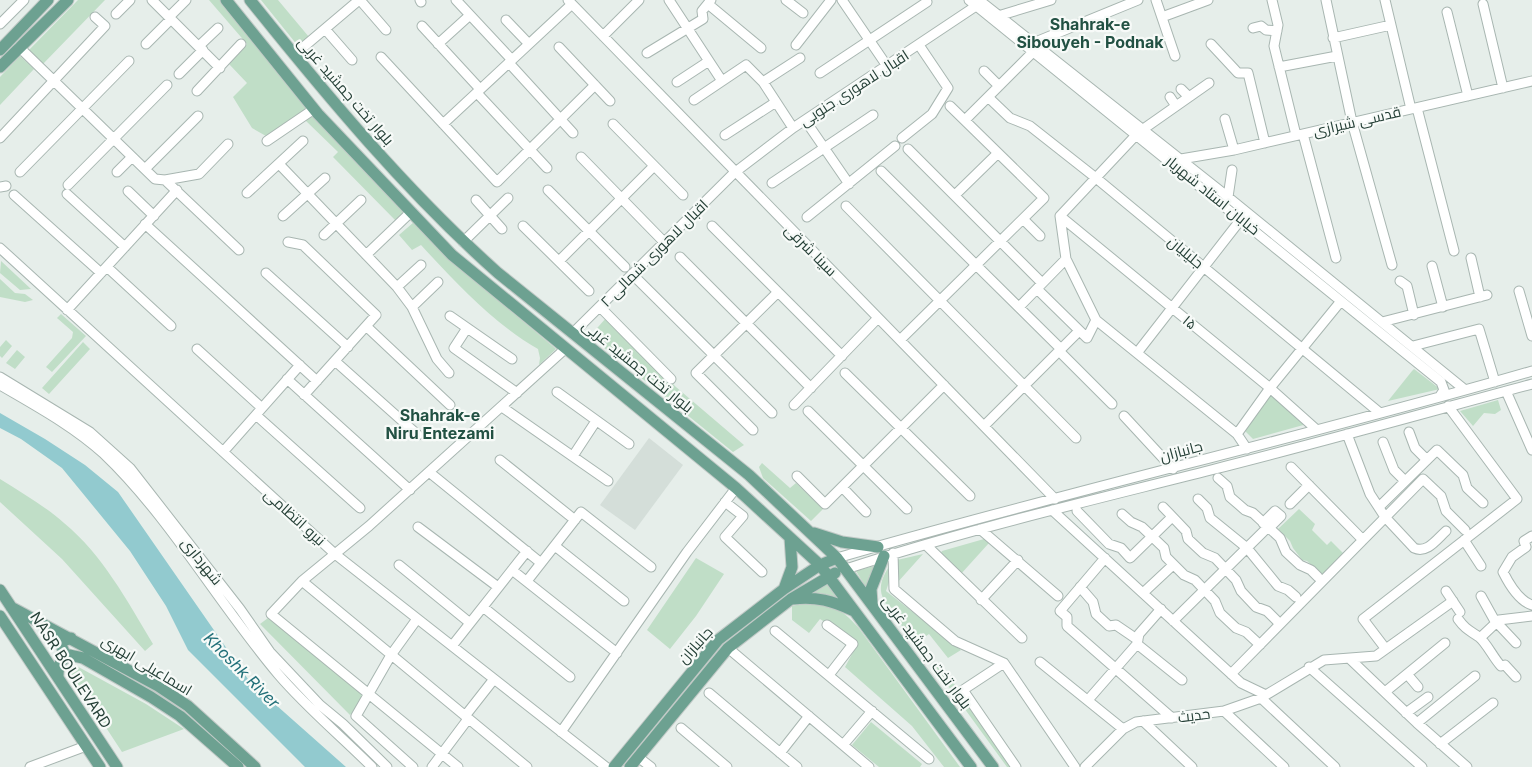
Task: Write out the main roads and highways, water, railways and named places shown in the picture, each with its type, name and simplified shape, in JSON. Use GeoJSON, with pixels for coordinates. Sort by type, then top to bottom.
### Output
{"type":"FeatureCollection","features":[{"type":"Feature","properties":{"kind":"main road"},"geometry":{"type":"LineString","coordinates":[[0,50],[48,0]]}},
{"type":"Feature","properties":{"kind":"main road"},"geometry":{"type":"LineString","coordinates":[[0,67],[68,0]]}},
{"type":"Feature","properties":{"kind":"main road"},"geometry":{"type":"LineString","coordinates":[[226,0],[314,109],[452,255],[736,488],[820,565],[971,767]]}},
{"type":"Feature","properties":{"kind":"main road","name":"بلوار تخت جمشید غربی"},"geometry":{"type":"LineString","coordinates":[[250,0],[357,130],[464,242],[749,475],[837,558],[993,767]]}},
{"type":"Feature","properties":{"kind":"main road"},"geometry":{"type":"LineString","coordinates":[[259,40],[273,29]]}},
{"type":"Feature","properties":{"kind":"main road"},"geometry":{"type":"LineString","coordinates":[[452,255],[464,242]]}},
{"type":"Feature","properties":{"kind":"main road"},"geometry":{"type":"LineString","coordinates":[[634,404],[644,390]]}},
{"type":"Feature","properties":{"kind":"main road"},"geometry":{"type":"LineString","coordinates":[[810,532],[837,541],[885,552],[871,589],[872,603]]}},
{"type":"Feature","properties":{"kind":"main road"},"geometry":{"type":"LineString","coordinates":[[784,589],[792,566],[790,538]]}},
{"type":"Feature","properties":{"kind":"main road","name":"جانبازان"},"geometry":{"type":"LineString","coordinates":[[614,767],[718,640],[784,589],[820,565],[837,558]]}},
{"type":"Feature","properties":{"kind":"main road","name":"جانبازان"},"geometry":{"type":"LineString","coordinates":[[630,767],[728,648],[791,599],[828,575],[846,569]]}},
{"type":"Feature","properties":{"kind":"main road","name":"NASR BOULEVARD"},"geometry":{"type":"LineString","coordinates":[[0,590],[117,767]]}},
{"type":"Feature","properties":{"kind":"main road"},"geometry":{"type":"LineString","coordinates":[[791,599],[820,599],[835,602],[857,613]]}},
{"type":"Feature","properties":{"kind":"main road","name":"اسماعیلی ابهری"},"geometry":{"type":"LineString","coordinates":[[11,607],[158,686],[188,706],[255,767]]}},
{"type":"Feature","properties":{"kind":"main road","name":"NASR BOULEVARD"},"geometry":{"type":"LineString","coordinates":[[0,616],[100,767]]}},
{"type":"Feature","properties":{"kind":"main road"},"geometry":{"type":"LineString","coordinates":[[58,676],[58,667],[62,660],[69,655],[62,650],[61,645],[63,641],[71,638]]}},
{"type":"Feature","properties":{"kind":"main road","name":"اسماعیلی ابهری"},"geometry":{"type":"LineString","coordinates":[[69,655],[83,658],[159,701],[180,716],[238,767]]}},
{"type":"Feature","properties":{"kind":"main road"},"geometry":{"type":"LineString","coordinates":[[928,710],[943,698]]}},
{"type":"Feature","properties":{"kind":"water"},"geometry":{"type":"Polygon","coordinates":[[[0,413],[85,465],[118,492],[250,682],[346,767],[305,767],[188,650],[166,606],[130,551],[62,468],[21,439],[0,428],[0,413]]]}},
{"type":"Feature","properties":{"kind":"district","name":"Shahrak-e Sibouyeh - Podnak"},"geometry":{"type":"Point","coordinates":[1090,33]}},
{"type":"Feature","properties":{"kind":"district","name":"Shahrak-e Niru Entezami"},"geometry":{"type":"Point","coordinates":[440,424]}},
{"type":"Feature","properties":{"kind":"water label","name":"Khoshk River"},"geometry":{"type":"Point","coordinates":[242,670]}}]}
